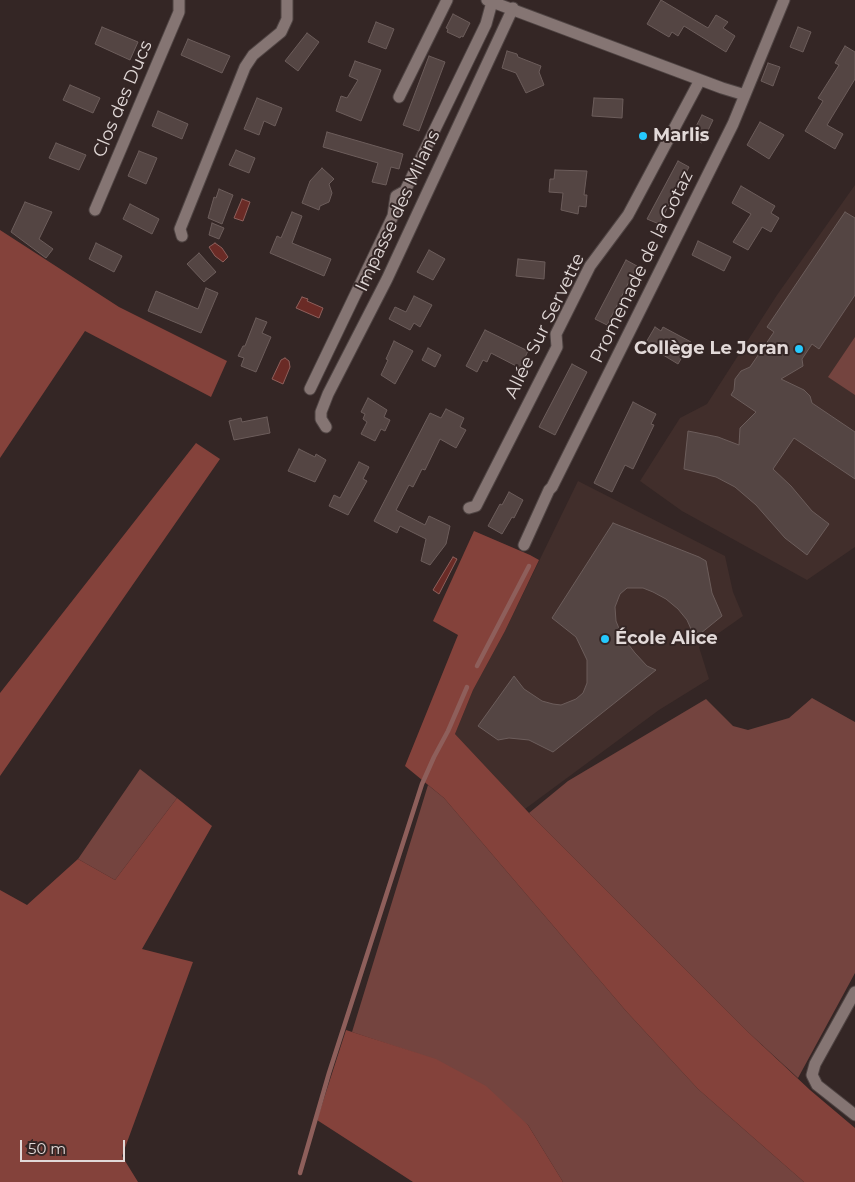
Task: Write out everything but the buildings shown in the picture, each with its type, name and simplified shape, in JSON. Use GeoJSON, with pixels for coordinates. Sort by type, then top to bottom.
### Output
{"type":"FeatureCollection","features":[{"type":"Feature","properties":{"kind":"street","name":"Clos des Ducs"},"geometry":{"type":"LineString","coordinates":[[95,210],[179,12],[179,0]]}},
{"type":"Feature","properties":{"kind":"street"},"geometry":{"type":"LineString","coordinates":[[182,236],[180,229],[246,67],[253,54],[281,32],[287,19],[287,0]]}},
{"type":"Feature","properties":{"kind":"street"},"geometry":{"type":"LineString","coordinates":[[398,97],[447,0]]}},
{"type":"Feature","properties":{"kind":"street","name":"Promenade de la Gotaz"},"geometry":{"type":"LineString","coordinates":[[524,545],[549,490],[733,124],[784,0]]}},
{"type":"Feature","properties":{"kind":"street"},"geometry":{"type":"LineString","coordinates":[[310,389],[393,216],[396,196],[405,191],[486,24],[490,1],[745,95]]}},
{"type":"Feature","properties":{"kind":"street","name":"Impasse des Milans"},"geometry":{"type":"LineString","coordinates":[[326,427],[321,419],[321,412],[328,394],[386,279],[513,8]]}},
{"type":"Feature","properties":{"kind":"street","name":"Allée Sur Servette"},"geometry":{"type":"LineString","coordinates":[[469,508],[476,506],[557,347],[556,334],[590,266],[628,215],[700,80]]}},
{"type":"Feature","properties":{"kind":"street"},"geometry":{"type":"LineString","coordinates":[[855,992],[815,1064],[812,1075],[817,1085],[855,1115]]}},
{"type":"Feature","properties":{"kind":"shaded area","name":"Collège Le Joran"},"geometry":{"type":"Polygon","coordinates":[[[855,185],[855,547],[807,580],[682,511],[640,481],[680,418],[707,404],[777,295],[855,185]]]}},
{"type":"Feature","properties":{"kind":"shaded area"},"geometry":{"type":"Polygon","coordinates":[[[242,199],[250,202],[243,221],[234,218],[242,199]]]}},
{"type":"Feature","properties":{"kind":"shaded area"},"geometry":{"type":"Polygon","coordinates":[[[0,230],[119,307],[227,361],[211,397],[85,331],[0,458],[0,230]]]}},
{"type":"Feature","properties":{"kind":"shaded area"},"geometry":{"type":"Polygon","coordinates":[[[215,243],[222,248],[228,257],[223,262],[215,256],[209,247],[215,243]]]}},
{"type":"Feature","properties":{"kind":"shaded area"},"geometry":{"type":"Polygon","coordinates":[[[302,297],[323,308],[319,318],[296,308],[302,297]]]}},
{"type":"Feature","properties":{"kind":"shaded area"},"geometry":{"type":"Polygon","coordinates":[[[855,337],[855,395],[828,377],[855,337]]]}},
{"type":"Feature","properties":{"kind":"shaded area"},"geometry":{"type":"Polygon","coordinates":[[[285,358],[289,361],[290,367],[283,384],[272,379],[281,360],[285,358]]]}},
{"type":"Feature","properties":{"kind":"shaded area"},"geometry":{"type":"Polygon","coordinates":[[[196,443],[220,459],[0,776],[0,693],[196,443]]]}},
{"type":"Feature","properties":{"kind":"shaded area","name":"École Alice"},"geometry":{"type":"Polygon","coordinates":[[[578,481],[725,556],[733,592],[743,616],[699,647],[709,679],[659,710],[525,809],[455,734],[473,690],[505,631],[578,481]]]}},
{"type":"Feature","properties":{"kind":"shaded area"},"geometry":{"type":"Polygon","coordinates":[[[474,531],[539,560],[505,631],[473,690],[455,734],[529,813],[748,1032],[810,1090],[855,1128],[855,1182],[804,1182],[698,1089],[626,1011],[444,798],[405,766],[458,635],[433,621],[474,531]]]}},
{"type":"Feature","properties":{"kind":"shaded area"},"geometry":{"type":"Polygon","coordinates":[[[453,557],[457,559],[439,594],[433,590],[453,557]]]}},
{"type":"Feature","properties":{"kind":"shaded area"},"geometry":{"type":"Polygon","coordinates":[[[812,698],[855,722],[855,973],[798,1078],[748,1032],[529,813],[568,781],[706,699],[733,726],[748,730],[789,718],[812,698]]]}},
{"type":"Feature","properties":{"kind":"shaded area"},"geometry":{"type":"Polygon","coordinates":[[[140,769],[177,798],[115,880],[78,859],[140,769]]]}},
{"type":"Feature","properties":{"kind":"shaded area"},"geometry":{"type":"Polygon","coordinates":[[[428,785],[444,798],[626,1011],[698,1089],[804,1182],[563,1182],[528,1125],[436,1060],[352,1032],[428,785]]]}},
{"type":"Feature","properties":{"kind":"shaded area"},"geometry":{"type":"Polygon","coordinates":[[[177,798],[212,826],[142,949],[193,962],[122,1156],[138,1182],[0,1182],[0,890],[27,905],[78,859],[115,880],[177,798]]]}},
{"type":"Feature","properties":{"kind":"shaded area"},"geometry":{"type":"Polygon","coordinates":[[[346,1030],[436,1059],[486,1086],[528,1125],[563,1182],[413,1182],[317,1120],[346,1030]]]}},
{"type":"Feature","properties":{"kind":"waterway"},"geometry":{"type":"LineString","coordinates":[[477,666],[529,566]]}},
{"type":"Feature","properties":{"kind":"waterway"},"geometry":{"type":"LineString","coordinates":[[300,1173],[329,1073],[422,784],[467,687]]}},
{"type":"Feature","properties":{"kind":"place","name":"Marlis"},"geometry":{"type":"Point","coordinates":[643,136]}},
{"type":"Feature","properties":{"kind":"place","name":"Collège Le Joran"},"geometry":{"type":"Point","coordinates":[799,349]}},
{"type":"Feature","properties":{"kind":"place","name":"École Alice"},"geometry":{"type":"Point","coordinates":[605,639]}}]}
